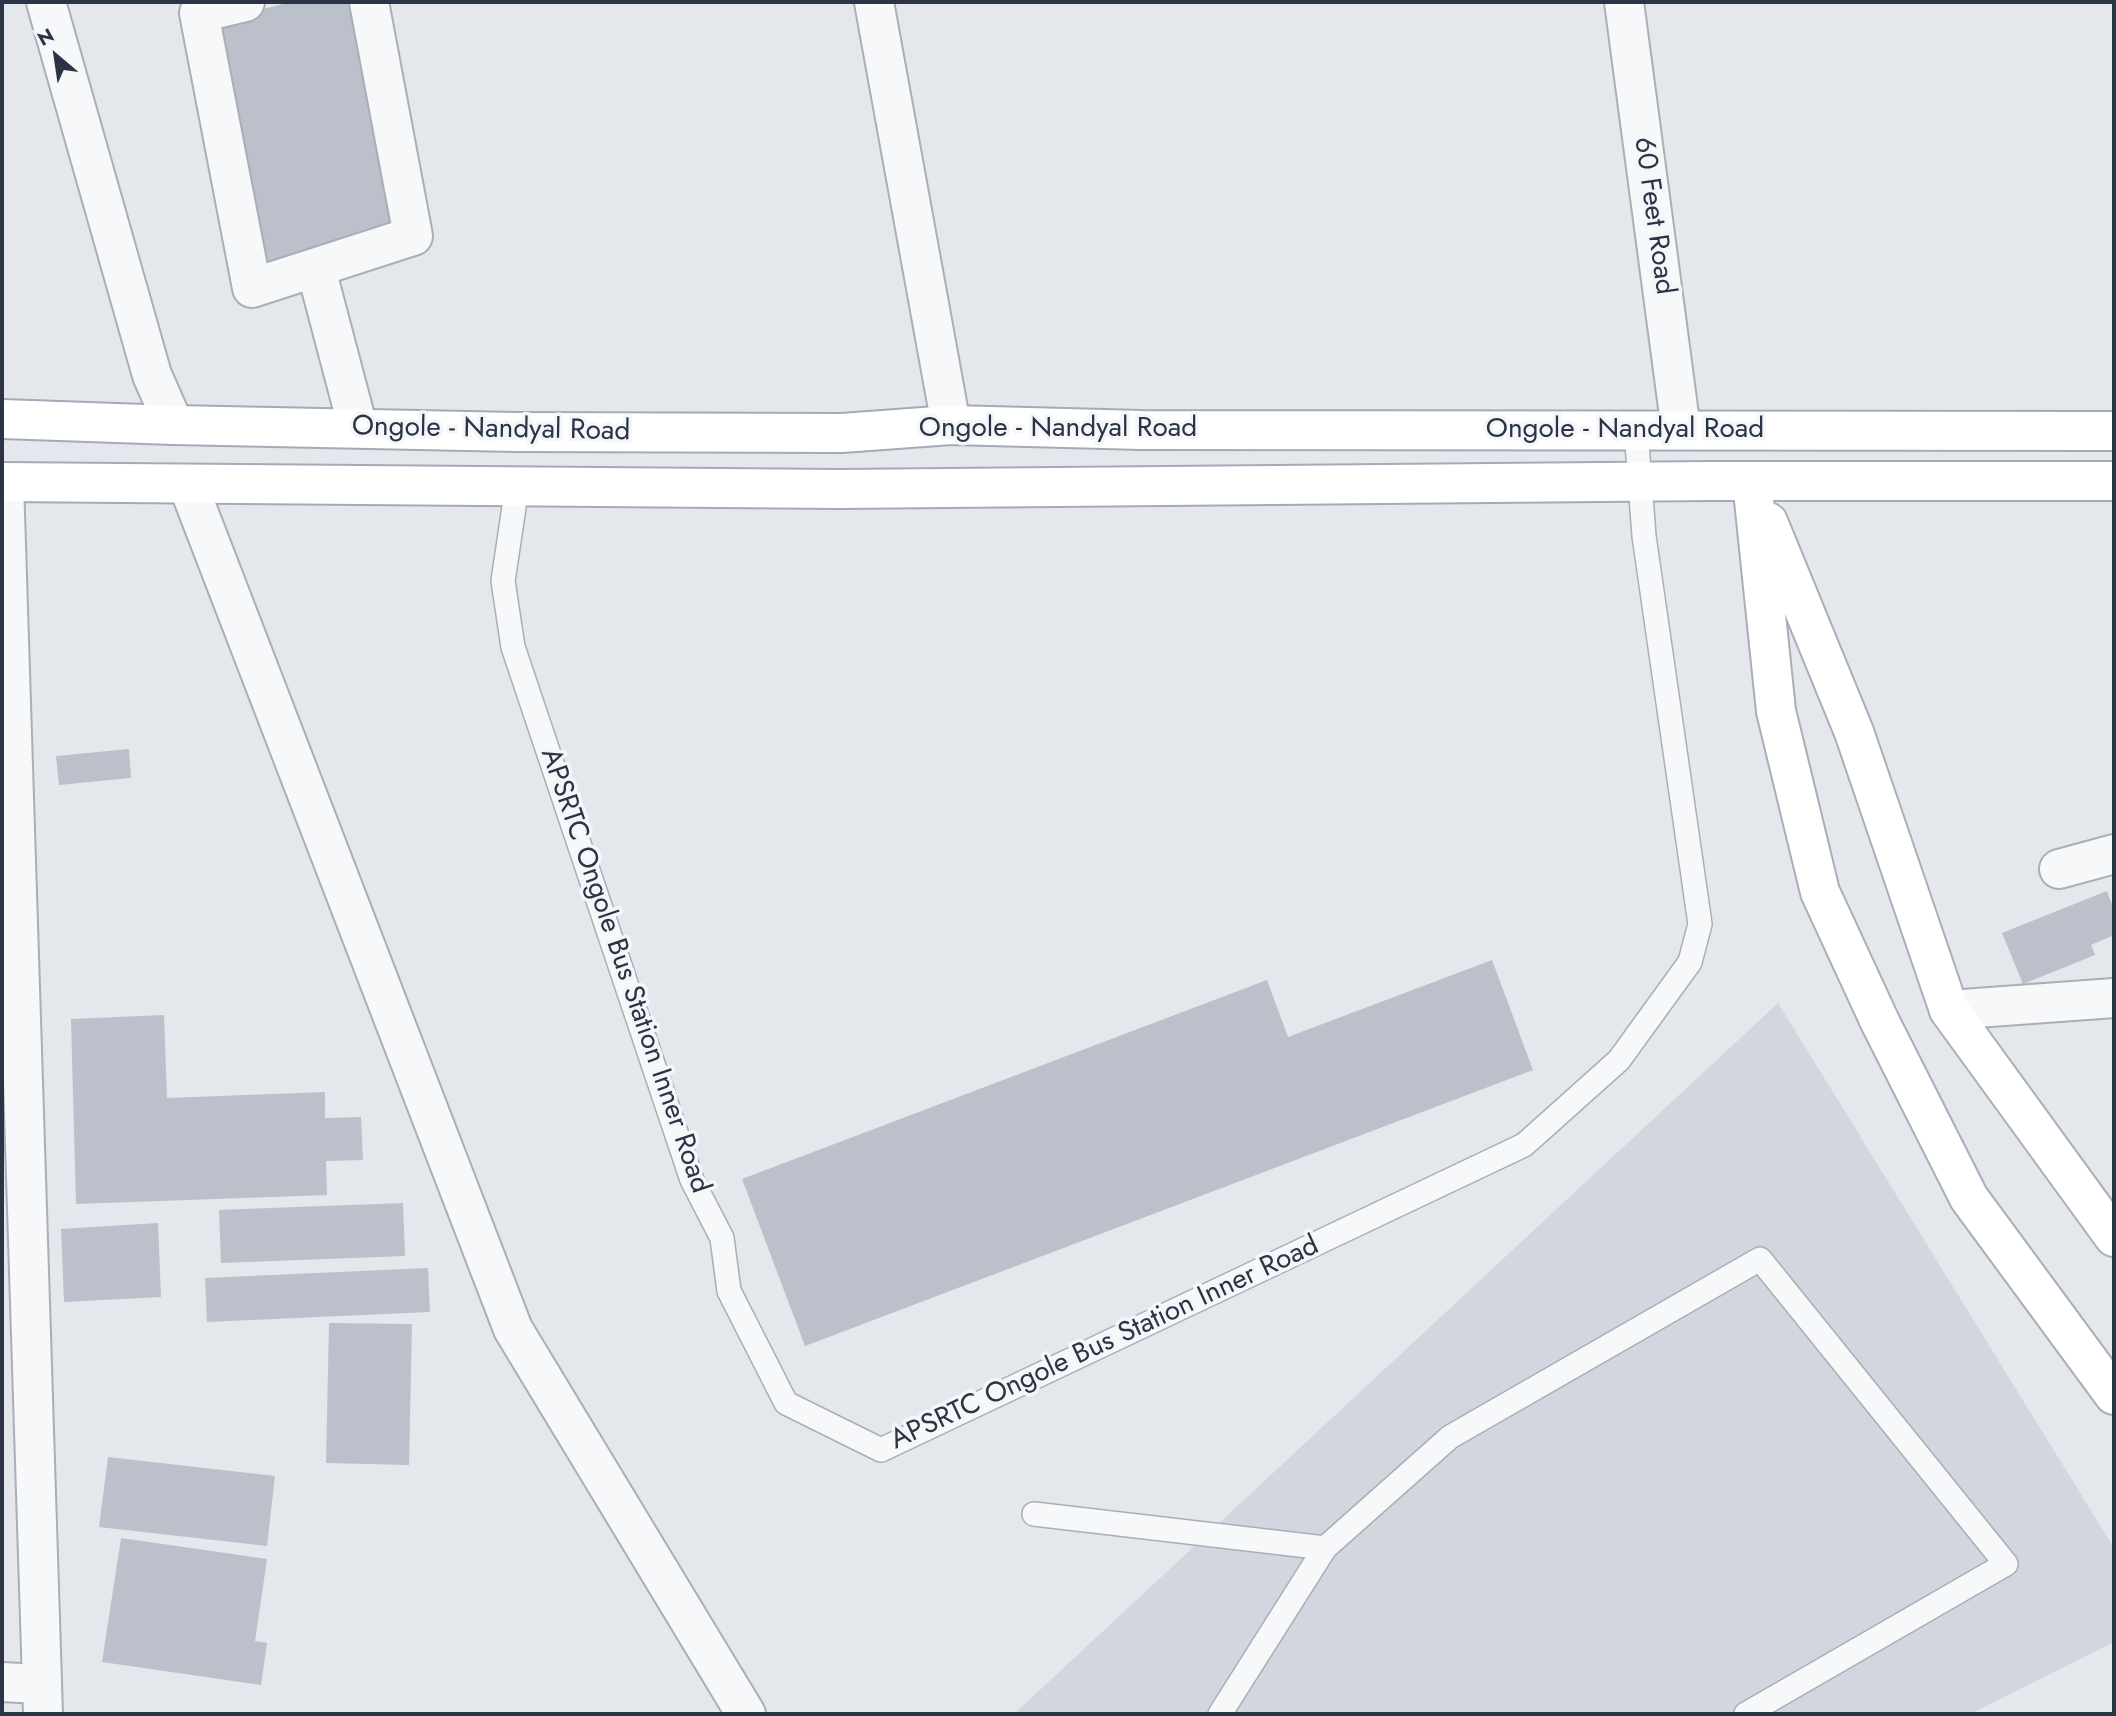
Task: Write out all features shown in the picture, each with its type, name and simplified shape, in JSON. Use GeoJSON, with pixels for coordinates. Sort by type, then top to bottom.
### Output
{"type":"FeatureCollection","features":[{"type":"Feature","properties":{"kind":"main road","name":"Ongole - Nandyal Road"},"geometry":{"type":"LineString","coordinates":[[2,419],[516,432],[842,433],[951,425],[1142,430],[2114,431]]}},
{"type":"Feature","properties":{"kind":"main road"},"geometry":{"type":"LineString","coordinates":[[1681,430],[1685,481]]}},
{"type":"Feature","properties":{"kind":"main road"},"geometry":{"type":"LineString","coordinates":[[1749,430],[1776,711],[1820,892],[1880,1022],[1969,1198],[2114,1395]]}},
{"type":"Feature","properties":{"kind":"main road"},"geometry":{"type":"LineString","coordinates":[[516,432],[517,487]]}},
{"type":"Feature","properties":{"kind":"main road","name":"Ongole - Nandyal Road"},"geometry":{"type":"LineString","coordinates":[[3,482],[839,489],[1685,481],[2114,481]]}},
{"type":"Feature","properties":{"kind":"main road"},"geometry":{"type":"LineString","coordinates":[[1752,481],[1854,732],[1949,1010],[2114,1237]]}},
{"type":"Feature","properties":{"kind":"street"},"geometry":{"type":"LineString","coordinates":[[46,2],[152,375],[174,425]]}},
{"type":"Feature","properties":{"kind":"street"},"geometry":{"type":"LineString","coordinates":[[246,2],[199,13],[252,288],[413,236],[369,2]]}},
{"type":"Feature","properties":{"kind":"street"},"geometry":{"type":"LineString","coordinates":[[874,2],[951,425]]}},
{"type":"Feature","properties":{"kind":"street","name":"60 Feet Road"},"geometry":{"type":"LineString","coordinates":[[1624,2],[1681,430]]}},
{"type":"Feature","properties":{"kind":"street"},"geometry":{"type":"LineString","coordinates":[[316,269],[358,428]]}},
{"type":"Feature","properties":{"kind":"street"},"geometry":{"type":"LineString","coordinates":[[2,1682],[42,1699],[16,1318],[3,482]]}},
{"type":"Feature","properties":{"kind":"street"},"geometry":{"type":"LineString","coordinates":[[188,485],[513,1329],[746,1714]]}},
{"type":"Feature","properties":{"kind":"street"},"geometry":{"type":"LineString","coordinates":[[2059,869],[2114,854]]}},
{"type":"Feature","properties":{"kind":"street"},"geometry":{"type":"LineString","coordinates":[[1949,1010],[2114,999]]}},
{"type":"Feature","properties":{"kind":"lane"},"geometry":{"type":"LineString","coordinates":[[1636,430],[1641,482]]}},
{"type":"Feature","properties":{"kind":"lane","name":"APSRTC Ongole Bus Station Inner Road"},"geometry":{"type":"LineString","coordinates":[[517,487],[503,581],[513,647],[692,1180],[722,1238],[729,1291],[786,1403],[881,1450],[1524,1145],[1619,1060],[1690,962],[1700,924],[1644,536],[1641,482]]}},
{"type":"Feature","properties":{"kind":"lane"},"geometry":{"type":"LineString","coordinates":[[1220,1714],[1325,1548],[1450,1437],[1760,1259],[2006,1564],[1746,1714]]}},
{"type":"Feature","properties":{"kind":"lane"},"geometry":{"type":"LineString","coordinates":[[1034,1514],[1325,1548]]}},
{"type":"Feature","properties":{"kind":"shaded area"},"geometry":{"type":"Polygon","coordinates":[[[1778,1003],[2114,1548],[2114,1642],[1970,1714],[1014,1714],[1778,1003]]]}},
{"type":"Feature","properties":{"kind":"building"},"geometry":{"type":"Polygon","coordinates":[[[291,2],[356,2],[401,230],[260,275],[212,22],[291,2]]]}},
{"type":"Feature","properties":{"kind":"building"},"geometry":{"type":"Polygon","coordinates":[[[129,749],[131,778],[59,785],[56,756],[129,749]]]}},
{"type":"Feature","properties":{"kind":"building"},"geometry":{"type":"Polygon","coordinates":[[[2107,891],[2114,910],[2114,935],[2091,945],[2095,955],[2023,984],[2002,933],[2107,891]]]}},
{"type":"Feature","properties":{"kind":"building"},"geometry":{"type":"Polygon","coordinates":[[[1492,960],[1533,1070],[805,1346],[742,1179],[1267,980],[1288,1037],[1492,960]]]}},
{"type":"Feature","properties":{"kind":"building"},"geometry":{"type":"Polygon","coordinates":[[[164,1015],[167,1098],[325,1092],[325,1118],[361,1117],[363,1160],[326,1161],[327,1195],[76,1204],[71,1019],[164,1015]]]}},
{"type":"Feature","properties":{"kind":"building"},"geometry":{"type":"Polygon","coordinates":[[[403,1203],[405,1256],[221,1263],[219,1210],[403,1203]]]}},
{"type":"Feature","properties":{"kind":"building"},"geometry":{"type":"Polygon","coordinates":[[[158,1223],[161,1297],[64,1302],[61,1229],[158,1223]]]}},
{"type":"Feature","properties":{"kind":"building"},"geometry":{"type":"Polygon","coordinates":[[[428,1268],[430,1312],[207,1322],[205,1278],[428,1268]]]}},
{"type":"Feature","properties":{"kind":"building"},"geometry":{"type":"Polygon","coordinates":[[[329,1323],[412,1324],[409,1465],[326,1463],[329,1323]]]}},
{"type":"Feature","properties":{"kind":"building"},"geometry":{"type":"Polygon","coordinates":[[[108,1457],[275,1476],[267,1546],[99,1527],[108,1457]]]}},
{"type":"Feature","properties":{"kind":"building"},"geometry":{"type":"Polygon","coordinates":[[[121,1538],[267,1559],[255,1641],[267,1643],[261,1685],[102,1662],[121,1538]]]}}]}
